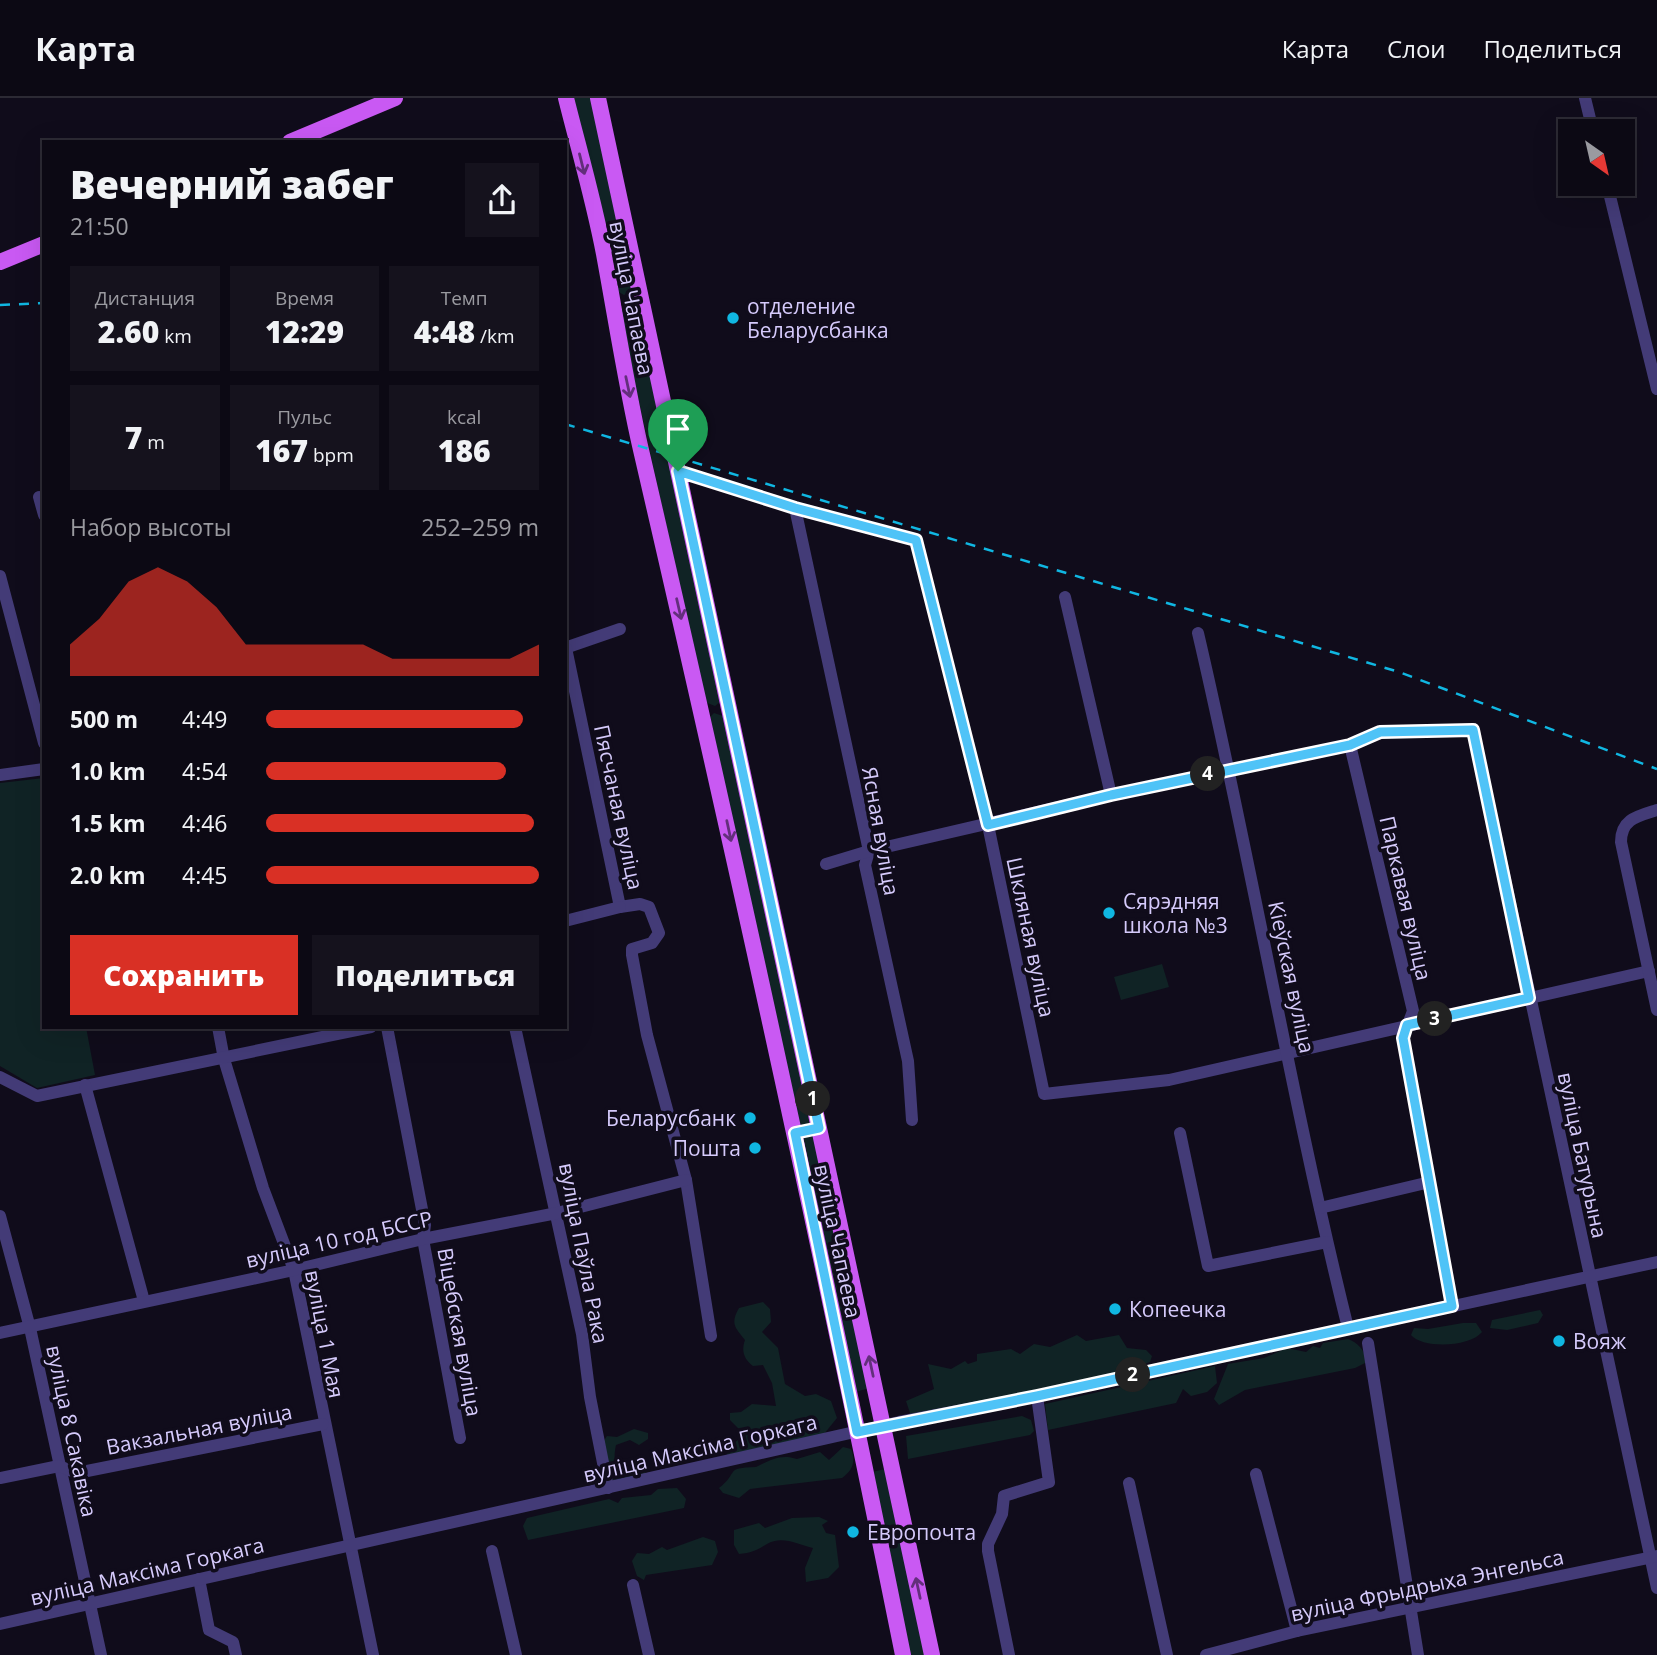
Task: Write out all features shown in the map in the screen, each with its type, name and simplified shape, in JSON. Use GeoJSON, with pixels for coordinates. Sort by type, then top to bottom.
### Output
{"type":"FeatureCollection","features":[{"type":"Feature","properties":{"kind":"main road"},"geometry":{"type":"LineString","coordinates":[[295,140],[395,98]]}},
{"type":"Feature","properties":{"kind":"main road","name":"вуліца Чапаева"},"geometry":{"type":"LineString","coordinates":[[566,98],[603,252],[611,303],[795,1133],[903,1655]]}},
{"type":"Feature","properties":{"kind":"main road","name":"вуліца Чапаева"},"geometry":{"type":"LineString","coordinates":[[598,98],[932,1655]]}},
{"type":"Feature","properties":{"kind":"main road"},"geometry":{"type":"LineString","coordinates":[[0,262],[42,245]]}},
{"type":"Feature","properties":{"kind":"main road"},"geometry":{"type":"LineString","coordinates":[[611,303],[640,297]]}},
{"type":"Feature","properties":{"kind":"main road"},"geometry":{"type":"LineString","coordinates":[[795,1133],[819,1128]]}},
{"type":"Feature","properties":{"kind":"street"},"geometry":{"type":"LineString","coordinates":[[1585,98],[1590,119]]}},
{"type":"Feature","properties":{"kind":"street"},"geometry":{"type":"LineString","coordinates":[[1609,196],[1657,389]]}},
{"type":"Feature","properties":{"kind":"street","name":"Шкляная вуліца"},"geometry":{"type":"LineString","coordinates":[[678,471],[795,508],[916,540],[988,825],[1044,1094],[1169,1080],[1287,1052]]}},
{"type":"Feature","properties":{"kind":"street"},"geometry":{"type":"LineString","coordinates":[[39,497],[42,508]]}},
{"type":"Feature","properties":{"kind":"street","name":"Ясная вуліца"},"geometry":{"type":"LineString","coordinates":[[795,508],[869,851],[865,865],[908,1061],[912,1119]]}},
{"type":"Feature","properties":{"kind":"street"},"geometry":{"type":"LineString","coordinates":[[0,576],[42,735]]}},
{"type":"Feature","properties":{"kind":"street"},"geometry":{"type":"LineString","coordinates":[[1065,597],[1111,795]]}},
{"type":"Feature","properties":{"kind":"street"},"geometry":{"type":"LineString","coordinates":[[567,647],[620,629]]}},
{"type":"Feature","properties":{"kind":"street","name":"Кіеўская вуліца"},"geometry":{"type":"LineString","coordinates":[[1198,633],[1230,769],[1327,1242],[1348,1328]]}},
{"type":"Feature","properties":{"kind":"street","name":"Пясчаная вуліца"},"geometry":{"type":"LineString","coordinates":[[567,657],[620,907],[640,904],[649,907],[659,933],[652,943],[632,949],[632,955],[647,1035],[687,1180],[711,1336]]}},
{"type":"Feature","properties":{"kind":"street","name":"вуліца Батурына"},"geometry":{"type":"LineString","coordinates":[[1350,745],[1380,732],[1473,730],[1529,998],[1654,1557],[1657,1588]]}},
{"type":"Feature","properties":{"kind":"street"},"geometry":{"type":"LineString","coordinates":[[826,864],[869,851],[1111,795],[1350,745]]}},
{"type":"Feature","properties":{"kind":"street","name":"Паркавая вуліца"},"geometry":{"type":"LineString","coordinates":[[1350,745],[1413,1011],[1403,1038],[1452,1306]]}},
{"type":"Feature","properties":{"kind":"street"},"geometry":{"type":"LineString","coordinates":[[0,775],[42,769]]}},
{"type":"Feature","properties":{"kind":"street"},"geometry":{"type":"LineString","coordinates":[[1657,810],[1631,818],[1621,833],[1657,1010]]}},
{"type":"Feature","properties":{"kind":"street"},"geometry":{"type":"LineString","coordinates":[[567,920],[620,907]]}},
{"type":"Feature","properties":{"kind":"street"},"geometry":{"type":"LineString","coordinates":[[1287,1052],[1649,971]]}},
{"type":"Feature","properties":{"kind":"street","name":"вуліца 1 Мая"},"geometry":{"type":"LineString","coordinates":[[218,1029],[224,1059],[263,1188],[294,1270],[323,1424],[373,1655]]}},
{"type":"Feature","properties":{"kind":"street"},"geometry":{"type":"LineString","coordinates":[[0,1077],[37,1096],[362,1029]]}},
{"type":"Feature","properties":{"kind":"street","name":"Віцебская вуліца"},"geometry":{"type":"LineString","coordinates":[[387,1029],[425,1225],[424,1239],[460,1438]]}},
{"type":"Feature","properties":{"kind":"street","name":"вуліца Паўла Рака"},"geometry":{"type":"LineString","coordinates":[[515,1029],[557,1213],[608,1488]]}},
{"type":"Feature","properties":{"kind":"street"},"geometry":{"type":"LineString","coordinates":[[85,1085],[144,1301]]}},
{"type":"Feature","properties":{"kind":"street"},"geometry":{"type":"LineString","coordinates":[[1180,1133],[1209,1266],[1327,1242]]}},
{"type":"Feature","properties":{"kind":"street","name":"вуліца 10 год БССР"},"geometry":{"type":"LineString","coordinates":[[0,1333],[294,1270],[424,1239],[557,1213],[687,1180]]}},
{"type":"Feature","properties":{"kind":"street"},"geometry":{"type":"LineString","coordinates":[[1320,1208],[1430,1182]]}},
{"type":"Feature","properties":{"kind":"street","name":"вуліца 8 Сакавіка"},"geometry":{"type":"LineString","coordinates":[[0,1216],[30,1328],[101,1655]]}},
{"type":"Feature","properties":{"kind":"street","name":"вуліца Максіма Горкага"},"geometry":{"type":"LineString","coordinates":[[0,1624],[884,1426],[1037,1396],[1657,1262]]}},
{"type":"Feature","properties":{"kind":"street"},"geometry":{"type":"LineString","coordinates":[[1368,1343],[1418,1655]]}},
{"type":"Feature","properties":{"kind":"street"},"geometry":{"type":"LineString","coordinates":[[1009,1655],[989,1544],[1002,1514],[1004,1496],[1049,1482],[1037,1396]]}},
{"type":"Feature","properties":{"kind":"street","name":"Вакзальная вуліца"},"geometry":{"type":"LineString","coordinates":[[0,1478],[59,1466],[76,1473],[323,1424]]}},
{"type":"Feature","properties":{"kind":"street"},"geometry":{"type":"LineString","coordinates":[[1256,1474],[1297,1631]]}},
{"type":"Feature","properties":{"kind":"street"},"geometry":{"type":"LineString","coordinates":[[1129,1483],[1167,1655]]}},
{"type":"Feature","properties":{"kind":"street"},"geometry":{"type":"LineString","coordinates":[[492,1551],[516,1655]]}},
{"type":"Feature","properties":{"kind":"street","name":"вуліца Фрыдрыха Энгельса"},"geometry":{"type":"LineString","coordinates":[[1206,1655],[1297,1631],[1654,1557]]}},
{"type":"Feature","properties":{"kind":"street"},"geometry":{"type":"LineString","coordinates":[[199,1579],[209,1630],[233,1642],[236,1655]]}},
{"type":"Feature","properties":{"kind":"street"},"geometry":{"type":"LineString","coordinates":[[633,1584],[649,1655]]}},
{"type":"Feature","properties":{"kind":"green space"},"geometry":{"type":"Polygon","coordinates":[[[574,98],[595,98],[632,289],[624,295],[617,291],[574,98]]]}},
{"type":"Feature","properties":{"kind":"green space"},"geometry":{"type":"Polygon","coordinates":[[[629,305],[635,307],[721,701],[715,706],[705,702],[629,356],[621,309],[629,305]]]}},
{"type":"Feature","properties":{"kind":"green space"},"geometry":{"type":"Polygon","coordinates":[[[714,713],[723,716],[812,1121],[808,1125],[799,1125],[708,719],[714,713]]]}},
{"type":"Feature","properties":{"kind":"green space"},"geometry":{"type":"Polygon","coordinates":[[[42,778],[42,1029],[86,1029],[95,1075],[37,1088],[0,1066],[0,783],[42,778]]]}},
{"type":"Feature","properties":{"kind":"green space"},"geometry":{"type":"Polygon","coordinates":[[[1162,964],[1169,987],[1121,1000],[1114,977],[1162,964]]]}},
{"type":"Feature","properties":{"kind":"green space"},"geometry":{"type":"Polygon","coordinates":[[[808,1136],[816,1138],[870,1388],[855,1392],[802,1140],[808,1136]]]}},
{"type":"Feature","properties":{"kind":"green space"},"geometry":{"type":"Polygon","coordinates":[[[763,1302],[770,1309],[771,1322],[762,1332],[778,1348],[785,1384],[805,1396],[816,1394],[831,1401],[837,1418],[824,1434],[727,1455],[728,1448],[739,1439],[739,1429],[730,1420],[730,1413],[741,1412],[752,1404],[776,1406],[772,1383],[763,1365],[753,1366],[745,1358],[745,1340],[734,1322],[739,1308],[763,1302]]]}},
{"type":"Feature","properties":{"kind":"green space"},"geometry":{"type":"Polygon","coordinates":[[[1540,1310],[1543,1315],[1538,1323],[1507,1330],[1490,1328],[1492,1320],[1540,1310]]]}},
{"type":"Feature","properties":{"kind":"green space"},"geometry":{"type":"Polygon","coordinates":[[[1476,1323],[1482,1332],[1468,1341],[1447,1344],[1425,1343],[1411,1335],[1414,1328],[1428,1329],[1476,1323]]]}},
{"type":"Feature","properties":{"kind":"green space"},"geometry":{"type":"Polygon","coordinates":[[[1077,1335],[1086,1341],[1119,1335],[1127,1348],[1146,1350],[1152,1356],[1150,1362],[1132,1369],[911,1416],[906,1401],[934,1389],[928,1364],[951,1369],[965,1361],[968,1364],[977,1361],[977,1354],[1011,1349],[1020,1354],[1034,1344],[1050,1347],[1077,1335]]]}},
{"type":"Feature","properties":{"kind":"green space"},"geometry":{"type":"Polygon","coordinates":[[[1348,1339],[1361,1348],[1365,1363],[1355,1368],[1245,1390],[1219,1405],[1214,1399],[1228,1364],[1264,1358],[1287,1348],[1306,1352],[1313,1346],[1320,1348],[1323,1343],[1348,1339]]]}},
{"type":"Feature","properties":{"kind":"green space"},"geometry":{"type":"Polygon","coordinates":[[[1215,1366],[1217,1383],[1207,1392],[1191,1396],[1183,1389],[1176,1403],[1048,1430],[1045,1404],[1215,1366]]]}},
{"type":"Feature","properties":{"kind":"green space"},"geometry":{"type":"Polygon","coordinates":[[[1022,1416],[1031,1420],[1034,1431],[1030,1435],[908,1459],[906,1436],[1022,1416]]]}},
{"type":"Feature","properties":{"kind":"green space"},"geometry":{"type":"Polygon","coordinates":[[[634,1429],[648,1433],[648,1439],[639,1445],[630,1440],[616,1445],[616,1464],[622,1473],[646,1471],[643,1476],[613,1480],[603,1442],[607,1436],[617,1437],[634,1429]]]}},
{"type":"Feature","properties":{"kind":"green space"},"geometry":{"type":"Polygon","coordinates":[[[843,1447],[851,1449],[853,1461],[849,1472],[842,1478],[750,1489],[739,1498],[723,1493],[719,1488],[739,1468],[756,1467],[780,1457],[797,1459],[820,1452],[829,1460],[843,1447]]]}},
{"type":"Feature","properties":{"kind":"green space"},"geometry":{"type":"Polygon","coordinates":[[[885,1469],[926,1655],[907,1655],[868,1473],[885,1469]]]}},
{"type":"Feature","properties":{"kind":"green space"},"geometry":{"type":"Polygon","coordinates":[[[677,1488],[686,1499],[684,1508],[528,1540],[523,1526],[527,1518],[609,1499],[618,1503],[622,1498],[651,1495],[658,1489],[677,1488]]]}},
{"type":"Feature","properties":{"kind":"green space"},"geometry":{"type":"Polygon","coordinates":[[[819,1517],[828,1521],[822,1525],[826,1533],[835,1535],[839,1567],[828,1578],[806,1582],[805,1568],[813,1548],[778,1540],[754,1551],[739,1554],[734,1545],[734,1530],[759,1523],[765,1528],[792,1518],[819,1517]]]}},
{"type":"Feature","properties":{"kind":"green space"},"geometry":{"type":"Polygon","coordinates":[[[703,1537],[715,1541],[718,1552],[712,1565],[646,1575],[644,1580],[637,1576],[632,1561],[637,1553],[649,1554],[662,1547],[667,1550],[703,1537]]]}},
{"type":"Feature","properties":{"kind":"railway"},"geometry":{"type":"LineString","coordinates":[[0,305],[42,303]]}},
{"type":"Feature","properties":{"kind":"railway"},"geometry":{"type":"LineString","coordinates":[[567,425],[1399,672],[1657,769]]}},
{"type":"Feature","properties":{"kind":"place","name":"отделение Беларусбанка"},"geometry":{"type":"Point","coordinates":[733,318]}},
{"type":"Feature","properties":{"kind":"place","name":"Сярэдняя школа №3"},"geometry":{"type":"Point","coordinates":[1109,913]}},
{"type":"Feature","properties":{"kind":"place","name":"Беларусбанк"},"geometry":{"type":"Point","coordinates":[750,1118]}},
{"type":"Feature","properties":{"kind":"place","name":"Пошта"},"geometry":{"type":"Point","coordinates":[755,1148]}},
{"type":"Feature","properties":{"kind":"place","name":"Копеечка"},"geometry":{"type":"Point","coordinates":[1115,1309]}},
{"type":"Feature","properties":{"kind":"place","name":"Вояж"},"geometry":{"type":"Point","coordinates":[1559,1341]}},
{"type":"Feature","properties":{"kind":"place","name":"Европочта"},"geometry":{"type":"Point","coordinates":[853,1532]}},
{"type":"Feature","properties":{"kind":"route"},"geometry":{"type":"LineString","coordinates":[[678,471],[692,478],[795,508],[916,540],[988,825],[1111,795],[1350,745],[1380,732],[1473,730],[1529,998],[1407,1025],[1403,1038],[1452,1306],[857,1432],[795,1133],[819,1128],[678,471]]}}]}
